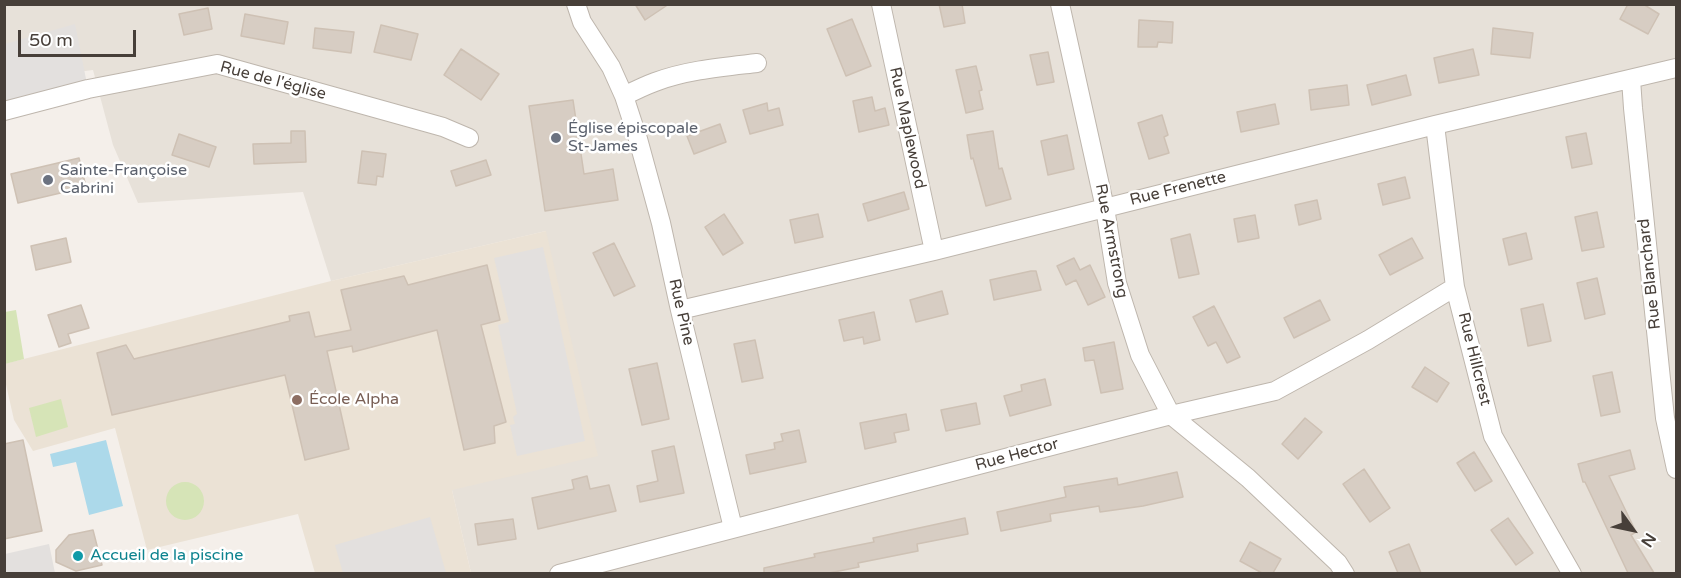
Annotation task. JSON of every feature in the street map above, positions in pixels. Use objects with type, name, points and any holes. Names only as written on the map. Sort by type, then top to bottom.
[{"type":"street","name":"Rue Pine","points":[[576,4],[582,22],[611,68],[624,96],[661,223],[733,528]]},
{"type":"street","name":"Rue Maplewood","points":[[881,4],[934,251]]},
{"type":"street","name":"Rue Armstrong","points":[[1060,4],[1106,208],[1117,283],[1140,355],[1171,415],[1248,478],[1338,563],[1345,573]]},
{"type":"street","points":[[624,96],[671,77],[757,63]]},
{"type":"street","name":"Rue de l'église","points":[[4,111],[88,89],[217,64],[443,127],[469,138]]},
{"type":"street","name":"Rue Frenette","points":[[680,310],[934,251],[1435,125],[1677,68]]},
{"type":"street","name":"Rue Blanchard","points":[[1631,78],[1665,418],[1677,469]]},
{"type":"street","name":"Rue Hillcrest","points":[[1435,125],[1455,287],[1493,436],[1572,573]]},
{"type":"street","name":"Rue Hector","points":[[559,573],[1171,415],[1275,391],[1368,340],[1455,287]]},
{"type":"shaded area","points":[[5,5],[1676,5],[1676,573],[471,573],[452,490],[546,231],[331,281],[303,192],[138,203],[113,145],[93,70],[45,76],[5,89]]},
{"type":"shaded area","points":[[75,24],[88,89],[5,110],[5,44]]},
{"type":"shaded area","name":"École Alpha","points":[[546,231],[598,456],[452,490],[471,573],[315,573],[298,514],[147,550],[115,428],[33,451],[14,420],[5,380],[4,364],[331,281]]},
{"type":"shaded area","points":[[543,247],[585,441],[517,456],[510,425],[515,424],[513,417],[517,414],[498,325],[509,322],[494,258]]},
{"type":"shaded area","points":[[430,517],[446,573],[343,573],[335,545]]},
{"type":"shaded area","points":[[49,544],[55,573],[5,573],[5,554]]},
{"type":"green space","points":[[16,310],[24,359],[5,364],[5,312]]},
{"type":"green space","points":[[61,399],[68,427],[36,437],[29,408]]},
{"type":"green space","points":[[185,482],[199,487],[204,501],[199,515],[185,520],[171,515],[166,501],[171,487]]},
{"type":"water","points":[[106,440],[123,506],[89,515],[76,462],[53,467],[50,454]]},
{"type":"building","points":[[635,4],[669,4],[645,20]]},
{"type":"building","points":[[939,4],[962,4],[965,23],[944,27]]},
{"type":"building","points":[[1628,4],[1643,4],[1659,14],[1648,34],[1620,19]]},
{"type":"building","points":[[208,8],[212,29],[184,35],[179,14]]},
{"type":"building","points":[[245,14],[288,22],[284,44],[241,36]]},
{"type":"building","points":[[852,19],[871,66],[846,76],[827,29]]},
{"type":"building","points":[[1139,20],[1173,22],[1172,43],[1158,42],[1157,47],[1138,47]]},
{"type":"building","points":[[381,25],[418,34],[411,60],[374,52]]},
{"type":"building","points":[[315,28],[354,32],[351,53],[313,48]]},
{"type":"building","points":[[1493,28],[1533,33],[1530,58],[1491,54]]},
{"type":"building","points":[[461,49],[499,74],[481,100],[444,75]]},
{"type":"building","points":[[1473,49],[1479,75],[1439,83],[1434,58]]},
{"type":"building","points":[[1048,52],[1054,82],[1037,85],[1030,55]]},
{"type":"building","points":[[976,66],[982,90],[979,91],[983,109],[966,113],[956,70]]},
{"type":"building","points":[[1406,75],[1411,95],[1372,105],[1367,85]]},
{"type":"building","points":[[1347,85],[1349,105],[1311,110],[1309,90]]},
{"type":"building","points":[[872,97],[875,111],[885,108],[889,125],[859,132],[853,101]]},
{"type":"building","name":"Église épiscopale St-James","points":[[573,100],[584,174],[613,169],[618,200],[545,211],[529,106]]},
{"type":"building","points":[[767,103],[768,111],[779,108],[783,125],[750,134],[743,110]]},
{"type":"building","points":[[1275,104],[1279,124],[1241,132],[1237,112]]},
{"type":"building","points":[[1162,115],[1168,135],[1164,137],[1169,153],[1149,159],[1138,123]]},
{"type":"building","points":[[720,124],[726,142],[694,154],[687,136]]},
{"type":"building","points":[[291,131],[305,131],[306,162],[254,164],[253,144],[291,143]]},
{"type":"building","points":[[993,131],[999,169],[1002,168],[1011,199],[986,206],[973,158],[971,159],[967,135]]},
{"type":"building","points":[[1586,133],[1592,164],[1572,168],[1566,137]]},
{"type":"building","points":[[179,134],[216,147],[209,167],[172,155]]},
{"type":"building","points":[[1067,135],[1074,169],[1048,175],[1041,141]]},
{"type":"building","points":[[362,151],[386,154],[383,177],[377,176],[376,185],[358,183]]},
{"type":"building","name":"Sainte-Françoise Cabrini","points":[[79,158],[86,187],[18,203],[11,174]]},
{"type":"building","points":[[486,160],[491,175],[456,186],[451,171]]},
{"type":"building","points":[[1405,177],[1410,198],[1383,205],[1378,184]]},
{"type":"building","points":[[904,192],[909,209],[868,221],[863,204]]},
{"type":"building","points":[[1317,200],[1321,219],[1299,225],[1295,205]]},
{"type":"building","points":[[1597,212],[1604,247],[1582,251],[1575,217]]},
{"type":"building","points":[[724,214],[743,243],[723,255],[705,227]]},
{"type":"building","points":[[818,214],[823,237],[795,243],[790,220]]},
{"type":"building","points":[[1255,215],[1259,238],[1238,242],[1234,219]]},
{"type":"building","points":[[1526,233],[1532,259],[1509,265],[1503,239]]},
{"type":"building","points":[[1190,234],[1199,274],[1179,278],[1171,239]]},
{"type":"building","points":[[66,238],[71,262],[36,270],[31,246]]},
{"type":"building","points":[[1412,238],[1423,258],[1390,275],[1379,255]]},
{"type":"building","points":[[614,243],[635,286],[614,296],[593,253]]},
{"type":"building","points":[[1074,258],[1080,270],[1090,265],[1105,297],[1088,305],[1076,280],[1066,285],[1057,266]]},
{"type":"building","name":"École Alpha","points":[[487,265],[500,320],[481,325],[506,422],[494,426],[495,443],[464,450],[437,330],[353,352],[352,346],[327,351],[349,449],[305,460],[285,375],[112,415],[97,353],[126,345],[134,359],[290,321],[289,316],[309,312],[315,337],[351,330],[341,290],[404,276],[408,285]]},
{"type":"building","points":[[1036,271],[1041,290],[994,300],[990,280]]},
{"type":"building","points":[[1597,278],[1605,314],[1585,319],[1577,283]]},
{"type":"building","points":[[942,291],[948,314],[916,322],[910,300]]},
{"type":"building","points":[[1320,300],[1330,320],[1294,338],[1284,318]]},
{"type":"building","points":[[1543,304],[1551,341],[1528,346],[1521,309]]},
{"type":"building","points":[[81,305],[89,328],[68,334],[71,343],[59,347],[48,315]]},
{"type":"building","points":[[1214,306],[1240,357],[1227,363],[1216,342],[1208,346],[1193,317]]},
{"type":"building","points":[[874,312],[880,340],[864,344],[863,337],[844,341],[839,320]]},
{"type":"building","points":[[755,340],[763,378],[742,382],[734,344]]},
{"type":"building","points":[[1114,342],[1123,389],[1101,393],[1094,360],[1085,361],[1083,348]]},
{"type":"building","points":[[657,363],[669,419],[642,425],[629,369]]},
{"type":"building","points":[[1425,367],[1449,383],[1437,402],[1412,387]]},
{"type":"building","points":[[1612,372],[1620,412],[1601,416],[1593,376]]},
{"type":"building","points":[[1045,379],[1051,405],[1010,416],[1004,396],[1022,391],[1021,385]]},
{"type":"building","points":[[976,403],[980,424],[946,431],[941,410]]},
{"type":"building","points":[[906,414],[909,430],[894,433],[896,442],[865,449],[860,423]]},
{"type":"building","points":[[1305,418],[1322,432],[1298,459],[1282,444]]},
{"type":"building","points":[[799,430],[806,462],[750,474],[746,455],[775,449],[774,443],[783,441],[781,434]]},
{"type":"building","points":[[23,440],[42,531],[4,539],[4,444]]},
{"type":"building","points":[[674,446],[684,493],[640,502],[637,486],[658,481],[652,451]]},
{"type":"building","points":[[1630,450],[1635,469],[1609,476],[1636,532],[1631,535],[1654,573],[1628,573],[1583,482],[1578,464]]},
{"type":"building","points":[[1474,452],[1492,481],[1475,491],[1457,463]]},
{"type":"building","points":[[1364,469],[1390,508],[1370,522],[1343,484]]},
{"type":"building","points":[[1177,472],[1183,497],[1100,512],[1099,506],[1050,514],[1051,521],[1001,531],[997,512],[1066,497],[1064,487],[1117,478],[1118,485]]},
{"type":"building","points":[[587,476],[590,489],[609,485],[616,511],[538,529],[532,498],[574,489],[572,480]]},
{"type":"building","points":[[965,518],[968,534],[917,544],[918,551],[858,563],[859,567],[829,573],[764,573],[764,568],[815,557],[814,554],[874,542],[873,538]]},
{"type":"building","points":[[1508,518],[1533,553],[1516,565],[1491,530]]},
{"type":"building","points":[[513,519],[516,539],[478,545],[475,524]]},
{"type":"building","name":"Accueil de la piscine","points":[[93,530],[102,565],[76,571],[56,562],[56,550],[69,535]]},
{"type":"building","points":[[1250,542],[1281,559],[1273,573],[1262,573],[1240,561]]},
{"type":"building","points":[[1409,544],[1421,573],[1398,573],[1389,552]]},
{"type":"place","name":"Église épiscopale St-James","points":[[556,138]]},
{"type":"place","name":"Sainte-Françoise Cabrini","points":[[48,180]]},
{"type":"place","name":"École Alpha","points":[[297,400]]},
{"type":"place","name":"Accueil de la piscine","points":[[78,556]]}]
